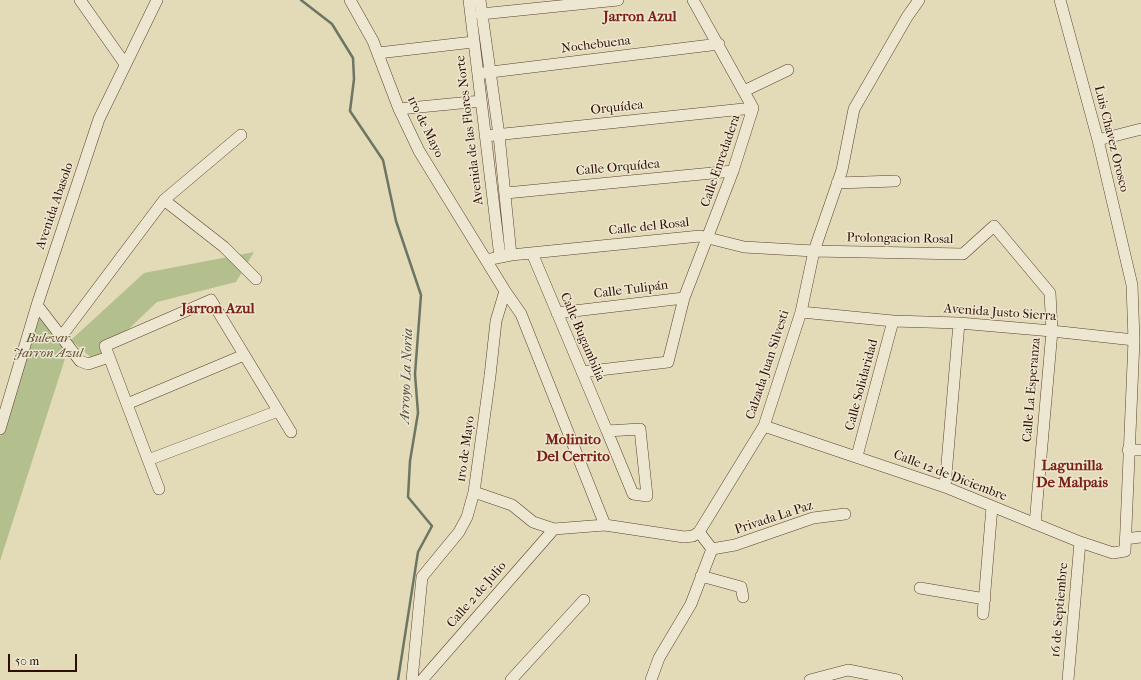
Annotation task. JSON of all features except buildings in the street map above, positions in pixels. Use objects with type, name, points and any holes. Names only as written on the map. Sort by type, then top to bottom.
[{"type":"street","points":[[80,0],[125,64]]},
{"type":"street","name":"Avenida Abasolo","points":[[0,428],[37,305],[99,119],[157,0]]},
{"type":"street","name":"1ro de Mayo","points":[[350,0],[373,41],[399,109],[419,151],[486,260]]},
{"type":"street","name":"Avenida de las Flores Norte","points":[[469,0],[500,257]]},
{"type":"street","name":"Avenida de las Flores Norte","points":[[480,0],[500,135],[511,255]]},
{"type":"street","points":[[481,14],[618,0]]},
{"type":"street","name":"Calle Enredadera","points":[[582,372],[668,362],[684,298],[709,238],[733,171],[753,108],[719,44],[693,0]]},
{"type":"street","name":"Calzada Juan Silvesti","points":[[699,532],[764,426],[801,312],[814,251],[837,183],[854,109],[907,17],[919,0]]},
{"type":"street","name":"Luis Chavez Orosco","points":[[1060,0],[1137,284]]},
{"type":"street","points":[[378,53],[473,42]]},
{"type":"street","name":"Nochebuena","points":[[477,73],[719,44]]},
{"type":"street","points":[[744,91],[788,70]]},
{"type":"street","points":[[399,109],[480,101]]},
{"type":"street","name":"Orquídea","points":[[485,136],[753,108]]},
{"type":"street","points":[[1098,140],[1141,129]]},
{"type":"street","points":[[61,337],[164,200],[240,135]]},
{"type":"street","name":"Calle Orquídea","points":[[506,193],[733,171]]},
{"type":"street","points":[[837,183],[895,181]]},
{"type":"street","points":[[164,200],[224,247],[256,279]]},
{"type":"street","name":"Prolongacion Rosal","points":[[814,251],[963,254],[994,226],[1050,293],[1052,331]]},
{"type":"street","name":"Calle del Rosal","points":[[486,260],[511,255],[700,236],[744,247],[814,251]]},
{"type":"street","name":"Calle Bugambilia","points":[[532,253],[633,494],[646,496],[640,429],[607,431]]},
{"type":"street","points":[[486,260],[505,291],[522,314],[605,525]]},
{"type":"street","points":[[1137,284],[1125,539],[1141,537]]},
{"type":"street","name":"1ro de Mayo","points":[[412,680],[422,577],[459,532],[467,516],[474,492],[496,321],[505,291]]},
{"type":"street","name":"Calle Tulipán","points":[[557,313],[684,298]]},
{"type":"street","points":[[159,489],[105,346],[211,300],[290,432]]},
{"type":"street","points":[[37,305],[61,337],[84,363],[88,364],[109,357]]},
{"type":"street","name":"Avenida Justo Sierra","points":[[801,312],[893,321],[959,323],[1134,340]]},
{"type":"street","name":"Calle Solidaridad","points":[[857,456],[893,321]]},
{"type":"street","points":[[945,487],[959,323]]},
{"type":"street","name":"Calle La Esperanza","points":[[1034,524],[1052,331]]},
{"type":"street","points":[[127,404],[244,355]]},
{"type":"street","points":[[148,460],[278,411]]},
{"type":"street","name":"Calle 12 de Diciembre","points":[[764,426],[857,456],[945,487],[1034,524],[1113,553],[1125,550],[1125,539]]},
{"type":"street","points":[[1128,450],[1141,450]]},
{"type":"street","points":[[474,492],[512,505],[534,522],[554,529],[605,525],[684,537],[693,536],[699,532],[712,549],[691,604],[659,658],[651,680]]},
{"type":"street","points":[[984,614],[992,507]]},
{"type":"street","name":"Privada La Paz","points":[[712,549],[735,545],[812,518],[845,514]]},
{"type":"street","name":"Calle 2 de Julio","points":[[422,680],[554,529]]},
{"type":"street","name":"16 de Septiembre","points":[[1068,680],[1080,542]]},
{"type":"street","points":[[701,576],[741,587],[743,597]]},
{"type":"street","points":[[920,588],[985,599]]},
{"type":"street","points":[[511,680],[584,600]]},
{"type":"street","points":[[810,680],[848,670],[897,680]]},
{"type":"green space","points":[[254,252],[236,282],[157,302],[95,361],[71,340],[144,273]]},
{"type":"green space","name":"Bulevar Jarron Azul","points":[[39,313],[71,340],[0,561],[0,437]]},
{"type":"waterway","name":"Arroyo La Noria","points":[[301,0],[332,24],[353,58],[354,79],[350,111],[383,160],[396,221],[421,295],[415,374],[418,413],[410,461],[408,497],[432,526],[418,552],[398,680]]},
{"type":"district","name":"Jarron Azul","points":[[640,17]]},
{"type":"district","name":"Jarron Azul","points":[[218,309]]},
{"type":"district","name":"Molinito Del Cerrito","points":[[573,448]]},
{"type":"district","name":"Lagunilla De Malpais","points":[[1072,474]]}]
